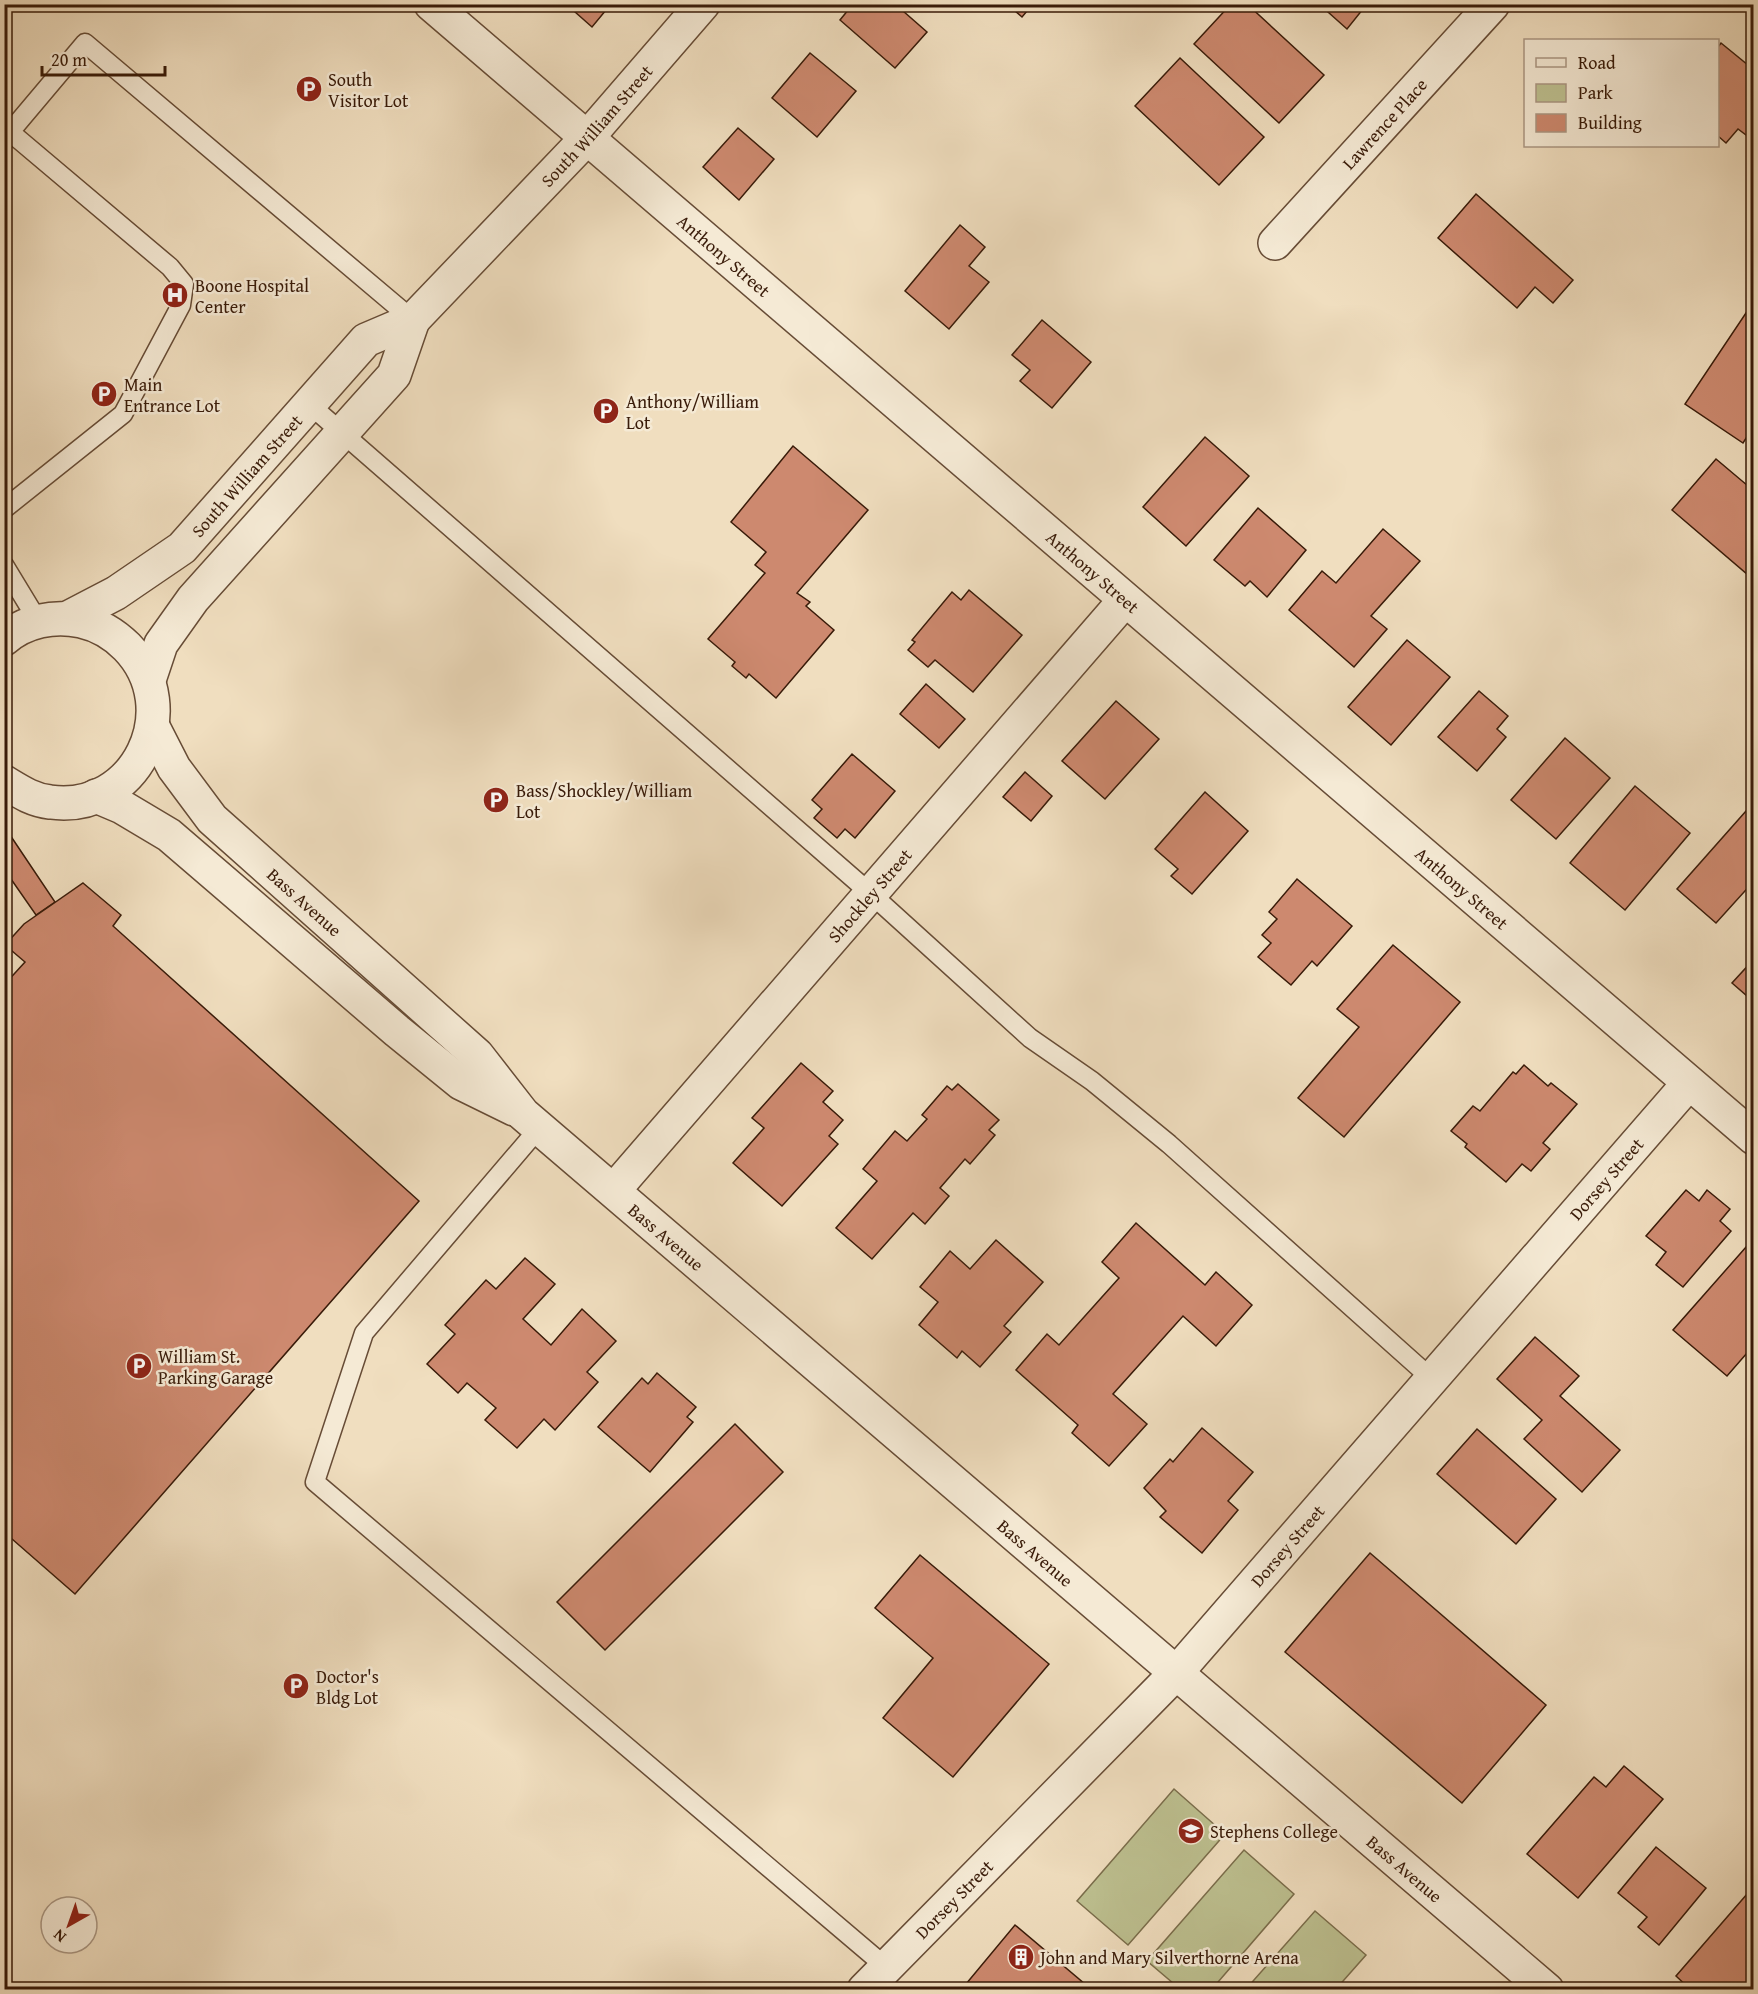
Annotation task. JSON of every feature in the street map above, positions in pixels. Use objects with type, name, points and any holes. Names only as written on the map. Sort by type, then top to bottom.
[{"type":"street","name":"Anthony Street","points":[[431,4],[1754,1138]]},
{"type":"street","name":"South William Street","points":[[4,639],[12,633],[53,620],[116,592],[182,548],[366,340],[413,320],[587,138],[702,4]]},
{"type":"street","name":"Lawrence Place","points":[[1275,243],[1493,4]]},
{"type":"street","name":"South William Street","points":[[149,680],[161,644],[193,599],[394,375],[413,320]]},
{"type":"street","name":"Shockley Street","points":[[614,1190],[1125,600]]},
{"type":"street","points":[[12,796],[62,802],[96,796],[117,785],[134,769],[146,749],[153,727],[154,703],[149,680],[136,657],[118,637],[94,624],[53,620]]},
{"type":"street","name":"Bass Avenue","points":[[153,727],[174,768],[212,819],[477,1055],[531,1121],[1548,1989]]},
{"type":"street","name":"Bass Avenue","points":[[96,796],[122,807],[169,835],[461,1083],[531,1121]]},
{"type":"street","name":"Dorsey Street","points":[[875,1978],[1177,1672],[1689,1083]]},
{"type":"lane","points":[[4,509],[123,414],[181,305],[183,284],[170,267],[10,132],[85,43],[413,320]]},
{"type":"lane","points":[[309,404],[870,893],[1030,1038],[1092,1081],[1169,1144],[1432,1379]]},
{"type":"lane","points":[[4,566],[53,620]]},
{"type":"lane","points":[[531,1121],[364,1333],[315,1482],[875,1978]]},
{"type":"green space","points":[[1174,1789],[1225,1834],[1128,1945],[1077,1901]]},
{"type":"green space","points":[[1244,1850],[1294,1894],[1212,1989],[1180,1989],[1147,1961]]},
{"type":"green space","points":[[1315,1911],[1366,1955],[1336,1989],[1246,1989]]},
{"type":"building","points":[[566,4],[611,4],[592,27]]},
{"type":"building","points":[[853,4],[895,4],[927,32],[895,68],[840,20]]},
{"type":"building","points":[[1007,4],[1033,4],[1022,17]]},
{"type":"building","points":[[1231,4],[1247,4],[1324,75],[1279,123],[1194,44]]},
{"type":"building","points":[[1319,4],[1359,4],[1363,9],[1347,29]]},
{"type":"building","points":[[1721,43],[1748,65],[1754,59],[1754,141],[1738,129],[1726,143],[1719,137],[1719,46]]},
{"type":"building","points":[[810,53],[856,91],[817,137],[772,98]]},
{"type":"building","points":[[1180,58],[1264,137],[1219,185],[1135,106]]},
{"type":"building","points":[[738,128],[774,159],[739,200],[703,167]]},
{"type":"building","points":[[1476,194],[1573,280],[1553,303],[1535,287],[1517,308],[1438,238]]},
{"type":"building","points":[[960,225],[985,247],[969,266],[989,282],[949,329],[905,291]]},
{"type":"building","points":[[1754,301],[1754,426],[1743,443],[1685,404]]},
{"type":"building","points":[[1042,320],[1091,362],[1052,408],[1020,381],[1030,370],[1012,355]]},
{"type":"building","points":[[1205,437],[1249,476],[1186,546],[1143,507]]},
{"type":"building","points":[[793,446],[868,510],[797,593],[810,602],[806,606],[834,630],[776,698],[749,674],[746,678],[732,666],[735,662],[708,639],[765,573],[755,565],[766,552],[731,522]]},
{"type":"building","points":[[1716,459],[1754,491],[1754,580],[1672,510]]},
{"type":"building","points":[[1258,508],[1306,550],[1267,597],[1250,581],[1245,586],[1214,560]]},
{"type":"building","points":[[1383,529],[1420,561],[1371,616],[1387,629],[1354,667],[1289,610],[1322,571],[1336,583]]},
{"type":"building","points":[[969,590],[1022,635],[973,692],[935,660],[928,667],[908,650],[915,642],[912,640],[952,592],[961,600]]},
{"type":"building","points":[[1407,640],[1450,677],[1391,745],[1348,707]]},
{"type":"building","points":[[926,684],[965,719],[939,748],[900,714]]},
{"type":"building","points":[[1479,691],[1508,716],[1497,729],[1506,737],[1477,771],[1438,737]]},
{"type":"building","points":[[1116,701],[1159,739],[1105,799],[1062,761]]},
{"type":"building","points":[[1565,738],[1610,778],[1556,839],[1511,800]]},
{"type":"building","points":[[852,754],[895,791],[855,838],[845,829],[837,838],[814,818],[822,809],[812,800]]},
{"type":"building","points":[[1025,772],[1052,796],[1031,821],[1003,797]]},
{"type":"building","points":[[1635,786],[1690,833],[1625,910],[1570,863]]},
{"type":"building","points":[[1205,792],[1248,831],[1192,894],[1171,876],[1178,869],[1155,849]]},
{"type":"building","points":[[1754,802],[1754,881],[1716,923],[1677,889]]},
{"type":"building","points":[[4,826],[55,902],[36,915],[4,869]]},
{"type":"building","points":[[1297,879],[1352,926],[1317,966],[1312,961],[1291,985],[1258,957],[1271,943],[1262,935],[1277,919],[1269,912]]},
{"type":"building","name":"William St. Parking Garage","points":[[83,883],[121,915],[113,926],[419,1201],[75,1594],[4,1532],[4,985],[25,962],[5,945],[24,924]]},
{"type":"building","points":[[1393,945],[1460,1002],[1344,1137],[1298,1098],[1359,1027],[1337,1009]]},
{"type":"building","points":[[1754,959],[1754,1002],[1732,983]]},
{"type":"building","points":[[801,1063],[833,1091],[823,1102],[843,1120],[829,1136],[838,1144],[782,1206],[733,1163],[764,1128],[752,1118]]},
{"type":"building","points":[[1524,1065],[1548,1086],[1551,1083],[1577,1104],[1543,1143],[1550,1149],[1531,1171],[1522,1164],[1506,1182],[1465,1147],[1467,1144],[1451,1131],[1473,1106],[1480,1111],[1513,1072],[1516,1074]]},
{"type":"building","points":[[958,1084],[999,1120],[989,1130],[995,1135],[970,1164],[965,1159],[940,1188],[949,1196],[925,1224],[913,1213],[872,1259],[836,1228],[877,1181],[863,1169],[895,1131],[907,1141],[927,1119],[922,1115],[947,1086],[952,1090]]},
{"type":"building","points":[[1686,1190],[1699,1201],[1707,1190],[1730,1209],[1720,1221],[1731,1231],[1683,1287],[1656,1265],[1666,1252],[1646,1236]]},
{"type":"building","points":[[1136,1223],[1205,1285],[1216,1272],[1252,1305],[1216,1346],[1183,1316],[1113,1394],[1147,1424],[1109,1466],[1072,1433],[1078,1425],[1016,1370],[1047,1334],[1059,1345],[1119,1278],[1102,1262]]},
{"type":"building","points":[[1754,1238],[1754,1345],[1727,1376],[1673,1330]]},
{"type":"building","points":[[996,1240],[1043,1282],[1004,1326],[1011,1332],[980,1367],[962,1351],[957,1358],[919,1325],[938,1302],[920,1287],[950,1251],[970,1269]]},
{"type":"building","points":[[525,1258],[555,1284],[523,1319],[551,1345],[582,1309],[616,1341],[587,1372],[598,1382],[555,1430],[544,1419],[517,1448],[485,1420],[496,1408],[467,1383],[458,1393],[427,1364],[455,1334],[445,1325],[486,1280],[496,1289]]},
{"type":"building","points":[[1535,1337],[1579,1376],[1560,1396],[1620,1450],[1582,1492],[1524,1439],[1542,1420],[1497,1379]]},
{"type":"building","points":[[657,1373],[696,1407],[687,1417],[693,1422],[650,1472],[598,1427],[642,1378],[648,1384]]},
{"type":"building","points":[[735,1424],[783,1472],[605,1650],[557,1602]]},
{"type":"building","points":[[1202,1428],[1253,1472],[1228,1501],[1238,1510],[1202,1553],[1160,1517],[1166,1511],[1144,1488],[1170,1459],[1173,1462]]},
{"type":"building","points":[[1477,1429],[1556,1499],[1516,1544],[1437,1474]]},
{"type":"building","points":[[1370,1553],[1546,1705],[1462,1803],[1285,1652]]},
{"type":"building","points":[[920,1555],[1049,1664],[953,1777],[883,1718],[933,1658],[875,1608]]},
{"type":"building","points":[[1624,1766],[1663,1799],[1578,1898],[1527,1854],[1594,1777],[1606,1787]]},
{"type":"building","points":[[1656,1847],[1706,1888],[1659,1945],[1638,1927],[1647,1917],[1618,1893]]},
{"type":"building","points":[[1754,1886],[1754,1990],[1691,1990],[1676,1976]]},
{"type":"building","name":"John and Mary Silverthorne Arena","points":[[1015,1925],[1092,1990],[961,1990]]},
{"type":"place","name":"South Visitor Lot","points":[[309,89]]},
{"type":"place","name":"Boone Hospital Center","points":[[175,295]]},
{"type":"place","name":"Main Entrance Lot","points":[[104,394]]},
{"type":"place","name":"Anthony/William Lot","points":[[606,411]]},
{"type":"place","name":"Bass/Shockley/William Lot","points":[[496,800]]},
{"type":"place","name":"William St. Parking Garage","points":[[139,1366]]},
{"type":"place","name":"Doctor's Bldg Lot","points":[[296,1686]]},
{"type":"place","name":"Stephens College","points":[[1191,1831]]},
{"type":"place","name":"John and Mary Silverthorne Arena","points":[[1021,1957]]}]
